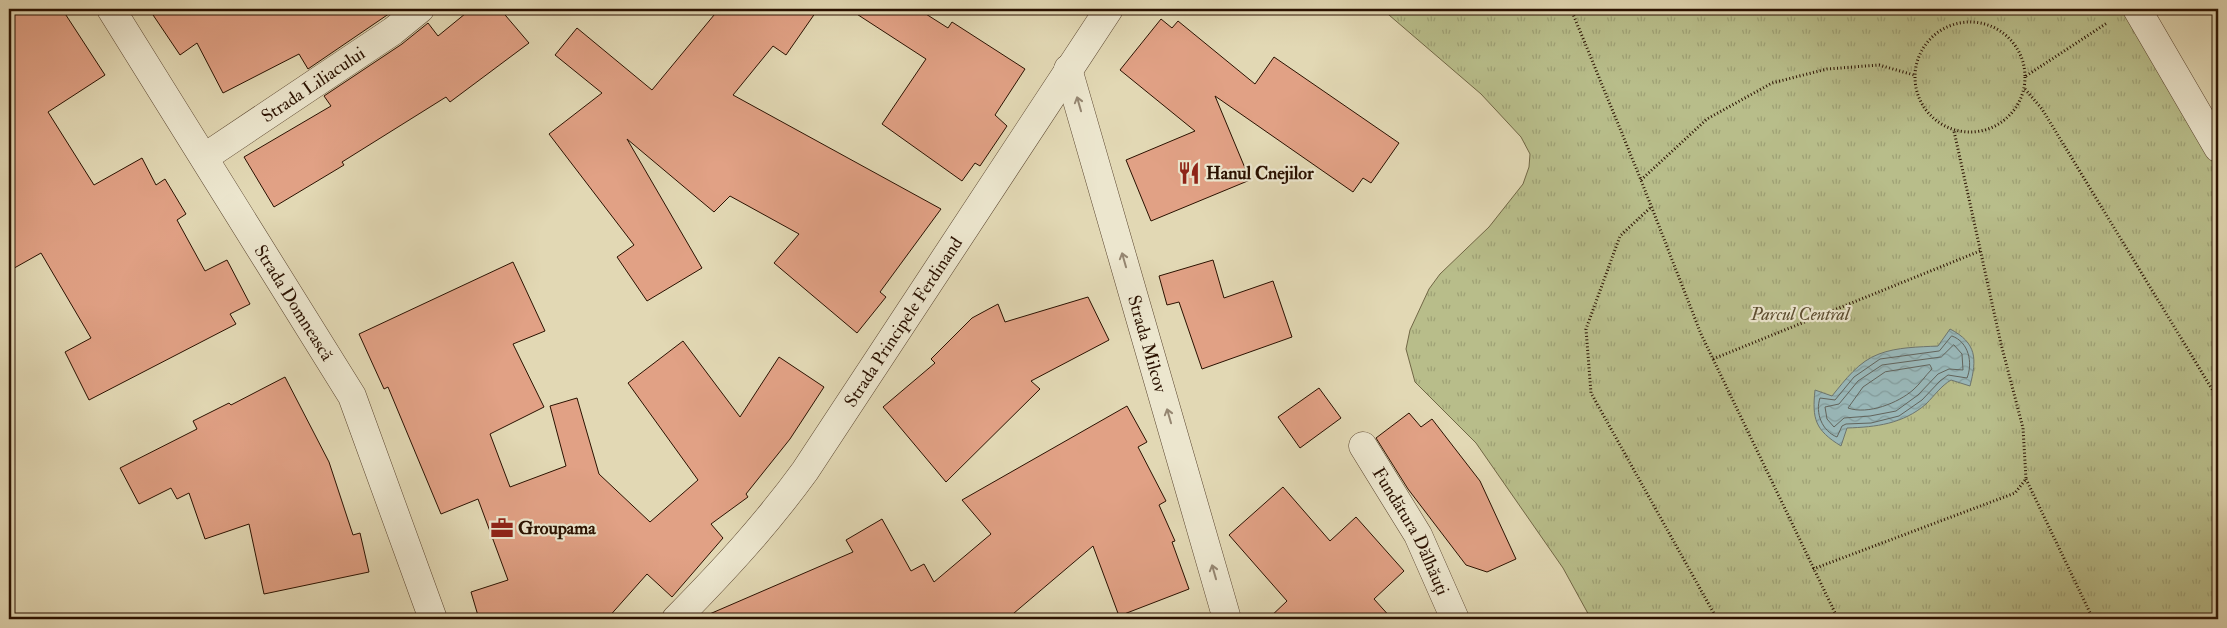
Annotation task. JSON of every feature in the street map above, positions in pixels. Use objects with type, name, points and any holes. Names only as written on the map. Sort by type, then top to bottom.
[{"type":"street","name":"Strada Domnească","points":[[111,9],[205,157],[352,396],[433,619]]},
{"type":"street","name":"Strada Liliacului","points":[[205,157],[393,30],[420,9]]},
{"type":"street","name":"Strada Principele Ferdinand","points":[[676,619],[738,556],[774,514],[800,478],[1109,9]]},
{"type":"street","points":[[2137,9],[2218,148]]},
{"type":"street","name":"Strada Milcov","points":[[1068,69],[1227,619]]},
{"type":"street","name":"Fundătura Dălhăuți","points":[[1362,446],[1390,487],[1418,535],[1455,619]]},
{"type":"path","points":[[1571,9],[1641,180],[1650,208],[1713,359],[1838,619]]},
{"type":"path","points":[[2026,76],[2112,19]]},
{"type":"path","points":[[1960,22],[1980,22],[1998,29],[2012,41],[2022,58],[2026,76],[2025,89],[2018,106],[2006,120],[1990,129],[1972,133],[1954,131],[1938,123],[1925,110],[1916,93],[1914,75],[1918,57],[1928,41],[1943,28],[1960,22]]},
{"type":"path","points":[[1641,180],[1707,119],[1772,84],[1826,69],[1879,65],[1914,75]]},
{"type":"path","points":[[2025,89],[2042,108],[2218,398]]},
{"type":"path","points":[[1954,131],[2001,344],[2023,428],[2026,479],[2093,619]]},
{"type":"path","points":[[1650,208],[1620,236],[1586,329],[1591,393],[1717,619]]},
{"type":"path","points":[[1713,359],[1980,251]]},
{"type":"path","points":[[1814,568],[2015,493],[2026,479]]},
{"type":"green space","name":"Parcul Central","points":[[1382,9],[2137,9],[2218,173],[2218,619],[1591,619],[1563,568],[1476,443],[1415,382],[1406,349],[1410,330],[1429,289],[1440,274],[1489,227],[1523,184],[1529,167],[1530,154],[1521,137],[1481,94]]},
{"type":"water","points":[[1950,329],[1965,340],[1973,353],[1974,368],[1970,386],[1951,380],[1926,404],[1908,416],[1879,425],[1847,428],[1841,446],[1821,429],[1815,416],[1815,390],[1832,396],[1853,372],[1872,357],[1901,349],[1938,346]]},
{"type":"building","points":[[9,9],[62,9],[105,75],[48,112],[94,185],[142,158],[156,185],[165,179],[186,214],[177,220],[205,271],[227,260],[250,304],[230,314],[236,324],[89,400],[65,352],[91,338],[41,253],[9,271]]},
{"type":"building","points":[[149,9],[396,9],[308,69],[299,54],[223,93],[197,43],[180,55]]},
{"type":"building","points":[[471,9],[500,9],[529,43],[450,102],[446,97],[342,162],[344,165],[274,207],[244,157],[331,106],[324,96],[402,44],[428,23],[438,36]]},
{"type":"building","points":[[719,9],[818,9],[786,55],[773,46],[733,95],[941,209],[880,292],[886,297],[857,333],[774,263],[799,234],[730,196],[714,212],[627,139],[702,268],[647,301],[617,257],[634,245],[549,134],[602,93],[555,55],[577,28],[652,90]]},
{"type":"building","points":[[849,9],[918,9],[948,28],[952,22],[1025,69],[995,115],[1007,126],[980,166],[975,163],[962,181],[882,124],[926,59]]},
{"type":"building","points":[[1161,19],[1172,28],[1178,21],[1255,84],[1274,57],[1399,143],[1371,183],[1363,178],[1353,192],[1215,96],[1250,180],[1151,221],[1126,160],[1195,131],[1120,70]]},
{"type":"building","points":[[1213,260],[1224,298],[1273,281],[1292,337],[1202,369],[1179,302],[1167,305],[1159,276]]},
{"type":"building","points":[[513,262],[545,331],[513,344],[544,407],[490,434],[510,487],[566,466],[550,406],[577,398],[599,474],[650,522],[698,480],[628,383],[683,341],[740,417],[779,357],[824,387],[790,439],[746,494],[748,497],[711,524],[723,538],[672,597],[647,574],[607,619],[479,619],[471,592],[508,580],[478,499],[441,514],[388,387],[384,389],[359,334]]},
{"type":"building","points":[[1088,297],[1109,340],[1031,381],[1040,389],[946,482],[883,407],[935,363],[931,359],[972,318],[998,304],[1005,322]]},
{"type":"building","points":[[285,377],[329,462],[353,535],[360,533],[369,572],[264,594],[249,524],[205,539],[189,493],[177,499],[171,488],[139,504],[120,468],[197,429],[193,421],[229,403],[231,405]]},
{"type":"building","points":[[1319,388],[1341,418],[1300,448],[1278,417]]},
{"type":"building","points":[[1127,406],[1147,442],[1138,447],[1166,501],[1159,505],[1175,541],[1172,542],[1189,589],[1119,616],[1093,546],[1007,619],[698,619],[853,552],[846,540],[882,519],[911,571],[924,564],[934,582],[991,534],[962,500]]},
{"type":"building","points":[[1409,413],[1421,427],[1432,419],[1480,481],[1516,559],[1487,572],[1466,565],[1408,489],[1376,438]]},
{"type":"building","points":[[1283,487],[1330,541],[1356,517],[1404,571],[1374,599],[1392,619],[1268,619],[1287,601],[1229,535]]},
{"type":"place","name":"Hanul Cnejilor","points":[[1189,173]]},
{"type":"place","name":"Groupama","points":[[502,528]]}]
